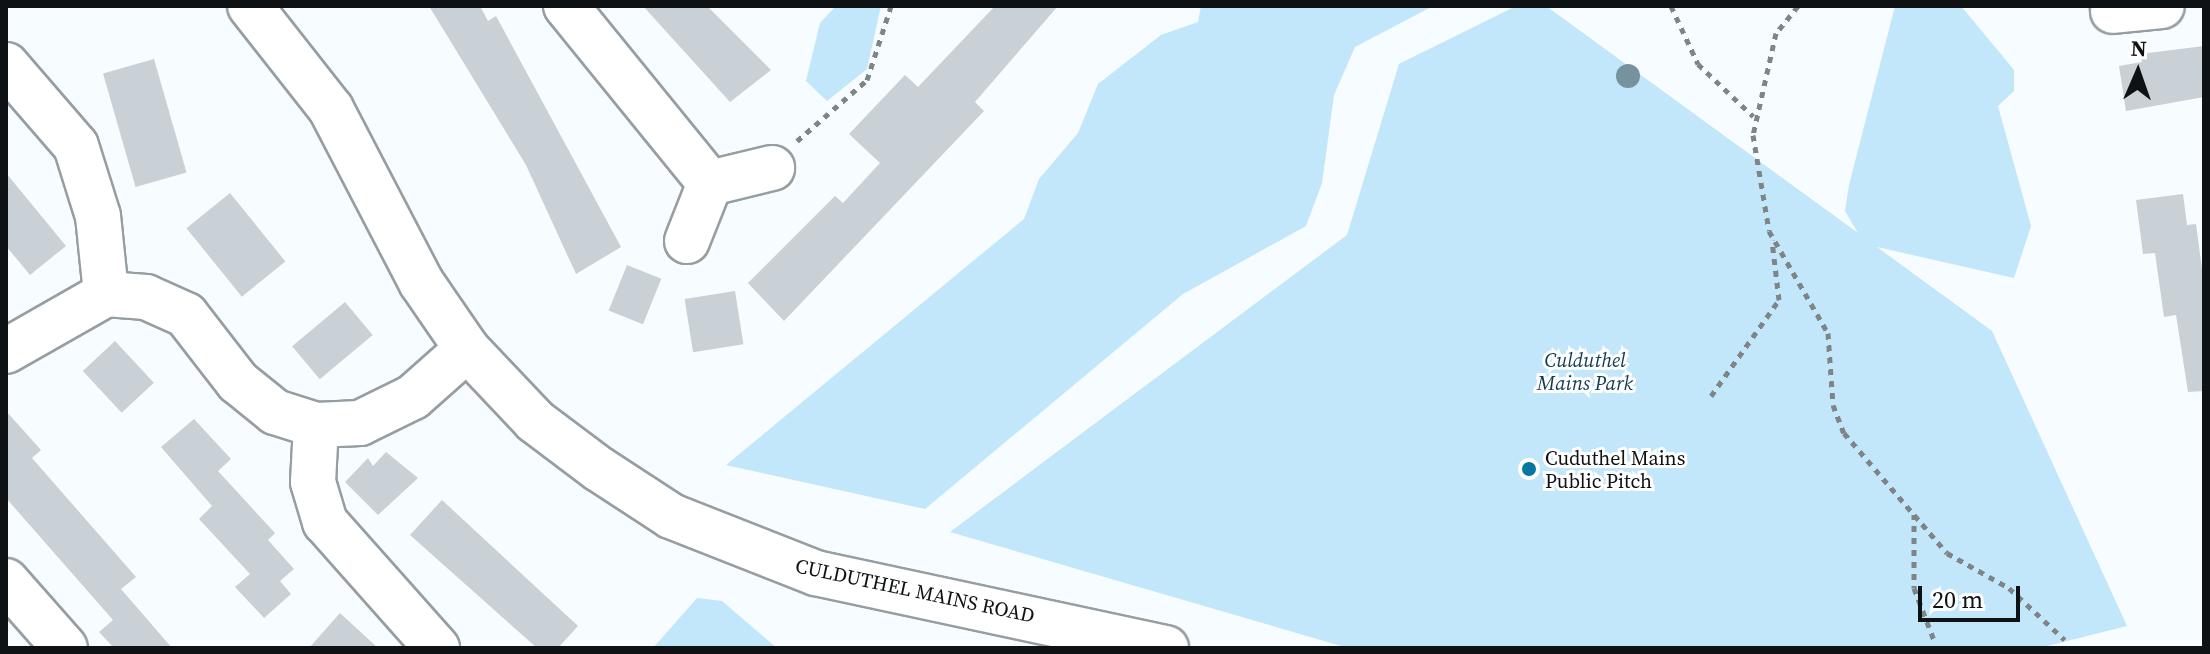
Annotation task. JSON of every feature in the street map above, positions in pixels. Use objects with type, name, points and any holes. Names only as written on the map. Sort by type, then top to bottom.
[{"type":"street","name":"CULDUTHEL MAINS ROAD","points":[[250,6],[331,109],[421,282],[467,349],[535,421],[599,469],[671,516],[746,549],[816,573],[1166,648]]},
{"type":"street","points":[[566,6],[710,183]]},
{"type":"street","points":[[2113,11],[2162,6]]},
{"type":"street","points":[[6,65],[76,146],[98,216],[106,294]]},
{"type":"street","points":[[710,183],[772,168]]},
{"type":"street","points":[[687,241],[710,183]]},
{"type":"street","points":[[6,351],[106,294],[146,297],[186,315],[238,382],[275,412],[316,425],[360,423],[413,397],[467,349]]},
{"type":"street","points":[[316,425],[313,482],[325,522],[348,555],[441,647]]},
{"type":"street","points":[[6,581],[65,648]]},
{"type":"path","points":[[772,168],[867,80],[891,6]]},
{"type":"path","points":[[1671,6],[1698,64],[1753,116]]},
{"type":"path","points":[[1711,396],[1779,300],[1773,240],[1753,116],[1776,33],[1798,6]]},
{"type":"path","points":[[1773,240],[1828,333],[1833,405],[1844,433],[1947,553],[2009,588],[2065,640]]},
{"type":"path","points":[[1914,514],[1914,588],[1934,640]]},
{"type":"green space","points":[[836,6],[881,6],[867,69],[827,101],[806,81],[820,23]]},
{"type":"green space","points":[[1201,6],[1433,6],[1355,47],[1334,95],[1322,183],[1306,226],[1183,294],[925,509],[726,465],[1024,219],[1039,179],[1078,133],[1098,84],[1161,35],[1198,22]]},
{"type":"green space","name":"Culduthel Mains Park","points":[[1516,6],[1546,6],[1858,233],[1845,211],[1849,185],[1895,6],[1961,6],[2014,70],[2014,91],[1998,106],[2031,226],[2014,278],[1877,247],[1992,331],[2127,626],[2039,648],[1348,648],[950,532],[1347,235],[1399,64]]},
{"type":"green space","points":[[697,598],[722,601],[777,648],[653,648]]},
{"type":"building","points":[[429,6],[480,6],[488,21],[496,16],[621,247],[576,274],[526,165]]},
{"type":"building","points":[[643,6],[707,6],[771,70],[730,102]]},
{"type":"building","points":[[995,6],[1058,6],[975,102],[984,111],[784,321],[748,283],[835,196],[843,203],[880,163],[849,134],[905,75],[918,87]]},
{"type":"building","points":[[2204,46],[2204,97],[2126,111],[2119,66],[2142,62],[2140,54]]},
{"type":"building","points":[[154,59],[187,172],[136,187],[103,74]]},
{"type":"building","points":[[6,173],[66,246],[30,275],[6,246]]},
{"type":"building","points":[[230,193],[285,261],[242,297],[186,228]]},
{"type":"building","points":[[2183,194],[2187,225],[2196,224],[2204,284],[2204,391],[2188,392],[2176,315],[2164,317],[2155,253],[2143,254],[2136,200]]},
{"type":"building","points":[[627,265],[661,279],[643,324],[609,310]]},
{"type":"building","points":[[735,291],[743,344],[693,352],[685,299]]},
{"type":"building","points":[[345,302],[373,335],[320,379],[292,346]]},
{"type":"building","points":[[115,341],[154,383],[122,413],[83,371]]},
{"type":"building","points":[[6,411],[41,450],[32,458],[136,577],[121,589],[172,648],[114,648],[99,632],[113,620],[6,498]]},
{"type":"building","points":[[194,419],[231,459],[218,471],[275,533],[268,540],[294,569],[280,581],[291,594],[264,618],[235,587],[250,574],[199,519],[212,506],[161,447]]},
{"type":"building","points":[[386,452],[418,478],[378,515],[345,482],[368,458],[373,466]]},
{"type":"building","points":[[442,500],[578,626],[558,648],[537,648],[410,535]]},
{"type":"building","points":[[340,613],[378,648],[309,648]]},
{"type":"place","name":"Cuduthel Mains Public Pitch","points":[[1529,469]]}]
